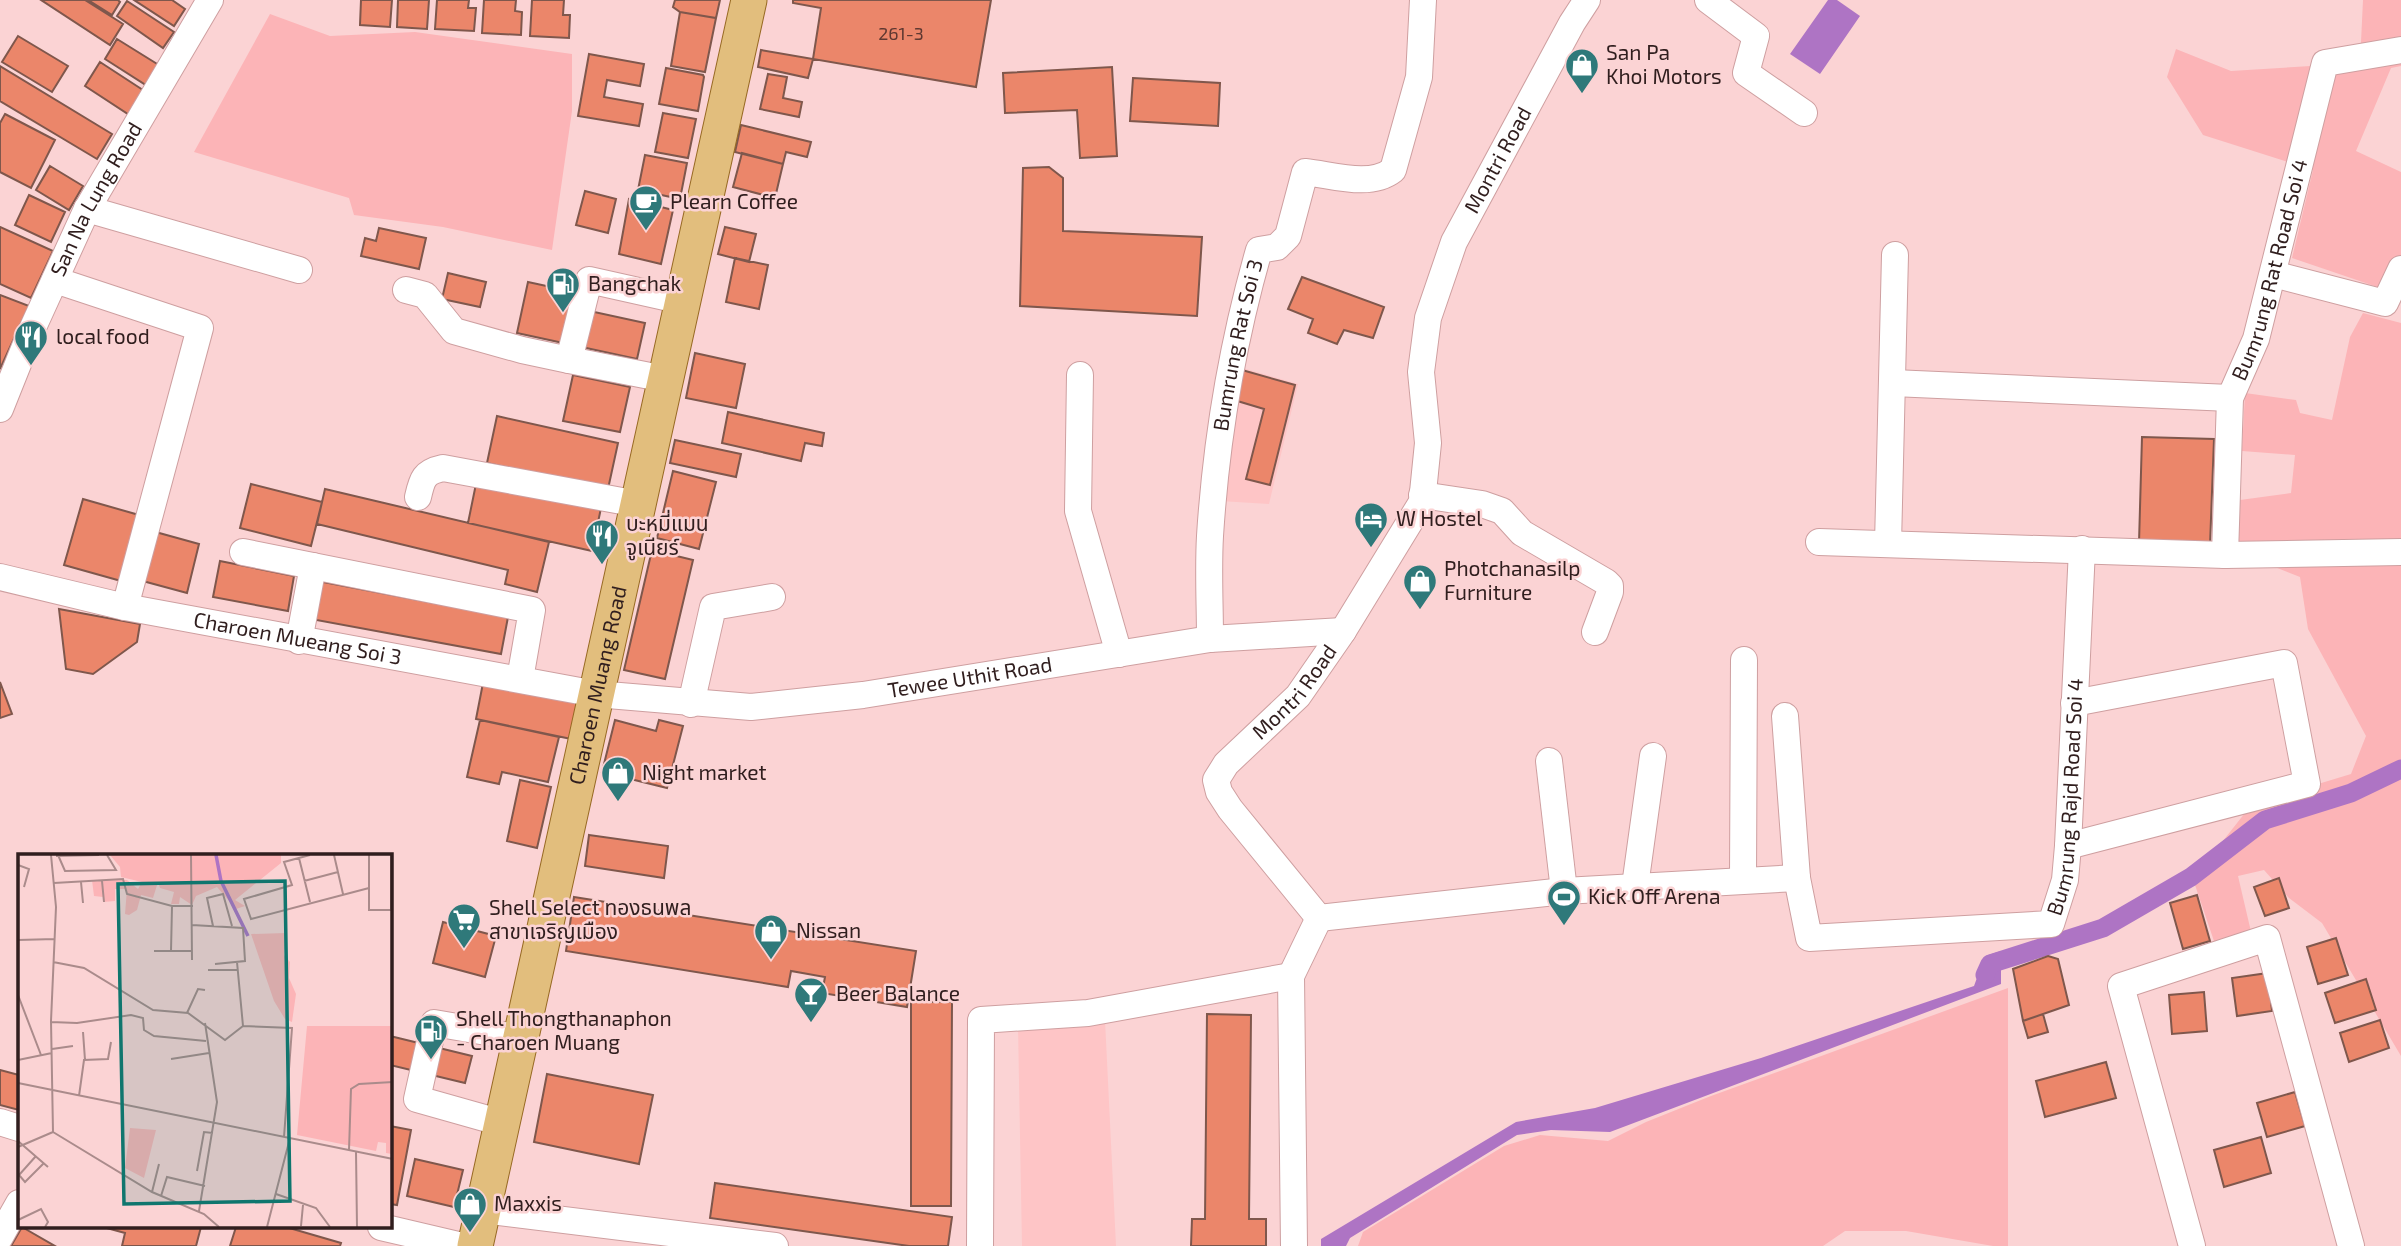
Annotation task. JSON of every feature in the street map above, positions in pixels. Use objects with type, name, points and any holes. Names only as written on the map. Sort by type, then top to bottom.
[{"type":"main road","name":"Charoen Muang Road","points":[[475,1246],[749,0]]},
{"type":"street","name":"San Na Lung Road","points":[[0,409],[87,209],[210,0]]},
{"type":"street","name":"Bumrung Rat Soi 3","points":[[1210,639],[1210,537],[1219,450],[1244,304],[1259,250],[1277,247],[1288,236],[1305,172],[1372,180],[1393,170],[1419,77],[1423,0]]},
{"type":"street","name":"Montri Road","points":[[1319,918],[1230,809],[1219,792],[1216,780],[1226,764],[1298,696],[1343,631],[1422,502],[1428,443],[1421,372],[1428,318],[1454,243],[1572,23],[1587,0]]},
{"type":"street","points":[[1708,0],[1756,36],[1746,73],[1804,113]]},
{"type":"street","name":"Bumrung Rat Road Soi 4","points":[[2225,555],[2230,398],[2256,339],[2325,63],[2401,50]]},
{"type":"street","points":[[87,209],[299,270]]},
{"type":"street","points":[[1888,544],[1895,256]]},
{"type":"street","points":[[2273,274],[2393,304],[2401,270]]},
{"type":"street","points":[[55,280],[200,328],[125,607]]},
{"type":"street","points":[[569,360],[589,280],[682,301]]},
{"type":"street","points":[[406,290],[425,295],[454,331],[522,350],[665,379]]},
{"type":"street","points":[[1080,375],[1078,510],[1119,654]]},
{"type":"street","points":[[1893,383],[2230,398]]},
{"type":"street","points":[[418,497],[422,479],[427,472],[443,467],[638,504]]},
{"type":"street","points":[[1422,495],[1482,504],[1502,510],[1522,533],[1606,582],[1610,586],[1610,592],[1595,632]]},
{"type":"street","points":[[1819,542],[2225,555],[2401,552]]},
{"type":"street","name":"Bumrung Rajd Road Soi 4","points":[[1797,878],[1809,938],[2051,924],[2065,880],[2068,846],[2082,549]]},
{"type":"street","points":[[243,552],[532,610],[520,679]]},
{"type":"street","points":[[299,640],[313,566]]},
{"type":"street","name":"Charoen Mueang Soi 3","points":[[0,576],[125,607],[596,694]]},
{"type":"street","points":[[691,704],[713,607],[772,597]]},
{"type":"street","name":"Tewee Uthit Road","points":[[596,694],[751,707],[863,695],[1210,639],[1343,631]]},
{"type":"street","points":[[1742,880],[1744,660]]},
{"type":"street","points":[[2068,846],[2307,784],[2284,663],[2074,703]]},
{"type":"street","points":[[1294,1246],[1291,976],[1319,918],[1564,891],[1797,878],[1785,716]]},
{"type":"street","points":[[1635,886],[1653,757]]},
{"type":"street","points":[[1549,761],[1564,891]]},
{"type":"street","points":[[2192,1246],[2122,986],[2267,938],[2351,1246]]},
{"type":"street","points":[[980,1246],[981,1020],[1088,1013],[1291,976]]},
{"type":"street","points":[[502,1123],[417,1099],[434,1023],[521,1038]]},
{"type":"street","points":[[0,1122],[18,1128]]},
{"type":"street","points":[[0,1237],[18,1205]]},
{"type":"street","points":[[483,1210],[775,1246]]},
{"type":"street","points":[[368,1246],[372,1228]]},
{"type":"street","points":[[385,1228],[462,1246]]},
{"type":"shaded area","points":[[1828,0],[1837,0],[1860,16],[1820,74],[1790,54]]},
{"type":"shaded area","points":[[2363,0],[2401,0],[2401,66],[2391,68],[2356,151],[2401,172],[2401,295],[2292,258],[2313,170],[2203,135],[2167,77],[2176,49],[2231,71],[2360,63]]},
{"type":"shaded area","points":[[270,14],[330,36],[415,32],[572,54],[572,111],[552,250],[443,227],[354,215],[349,198],[194,152]]},
{"type":"shaded area","points":[[2363,313],[2401,323],[2401,1056],[2322,923],[2289,898],[2264,870],[2238,876],[2252,936],[2215,944],[2193,879],[2252,804],[2351,774],[2366,736],[2308,629],[2300,577],[2232,550],[2240,500],[2291,493],[2295,455],[2242,451],[2245,393],[2296,400],[2300,413],[2332,420],[2350,337]]},
{"type":"shaded area","points":[[1239,367],[1298,384],[1269,504],[1220,501]]},
{"type":"shaded area","points":[[2001,951],[2001,984],[1610,1132],[1551,1130],[1517,1135],[1350,1238],[1346,1246],[1321,1246],[1321,1239],[1516,1122],[1595,1108],[1761,1058],[1974,986],[1985,956]]},
{"type":"shaded area","points":[[2008,988],[2008,1246],[1993,1246],[1906,1231],[1845,1231],[1823,1246],[1358,1246],[1363,1232],[1504,1146],[1540,1135],[1608,1141],[1646,1122],[1711,1096]]},
{"type":"shaded area","points":[[1105,1020],[1116,1246],[1022,1246],[1018,1026]]},
{"type":"building","points":[[41,0],[85,0],[123,24],[110,45]]},
{"type":"building","points":[[88,0],[118,0],[120,2],[112,15]]},
{"type":"building","points":[[134,0],[172,0],[185,9],[174,26]]},
{"type":"building","points":[[361,0],[392,0],[390,27],[360,25]]},
{"type":"building","points":[[398,0],[429,0],[427,29],[397,27]]},
{"type":"building","points":[[437,0],[469,0],[468,8],[476,8],[474,31],[435,29]]},
{"type":"building","points":[[484,0],[516,0],[515,11],[522,12],[521,35],[482,33]]},
{"type":"building","points":[[532,0],[564,0],[563,15],[570,15],[569,38],[530,36]]},
{"type":"building","points":[[675,0],[720,0],[716,18],[680,12],[673,7]]},
{"type":"building","points":[[793,0],[991,0],[976,87],[813,59],[821,8],[793,3]]},
{"type":"building","points":[[127,1],[174,32],[163,48],[117,16]]},
{"type":"building","points":[[680,12],[716,18],[705,72],[671,66]]},
{"type":"building","points":[[18,36],[68,66],[52,92],[2,62]]},
{"type":"building","points":[[117,39],[162,67],[149,87],[105,59]]},
{"type":"building","points":[[761,50],[813,59],[808,78],[758,67]]},
{"type":"building","points":[[589,54],[644,64],[640,86],[607,80],[604,97],[643,104],[639,126],[578,116]]},
{"type":"building","points":[[100,62],[146,92],[131,116],[85,86]]},
{"type":"building","points":[[0,66],[112,134],[97,159],[0,101]]},
{"type":"building","points":[[1112,67],[1117,156],[1080,158],[1077,110],[1005,113],[1003,73]]},
{"type":"building","points":[[666,68],[703,75],[698,111],[659,104]]},
{"type":"building","points":[[768,74],[787,77],[783,98],[802,102],[799,117],[760,109]]},
{"type":"building","points":[[1133,78],[1220,83],[1218,126],[1130,121]]},
{"type":"building","points":[[663,113],[696,119],[688,158],[655,152]]},
{"type":"building","points":[[5,114],[55,140],[31,188],[0,172],[0,123]]},
{"type":"building","points":[[741,125],[811,142],[807,157],[786,152],[783,164],[735,152]]},
{"type":"building","points":[[742,153],[783,164],[775,198],[733,187]]},
{"type":"building","points":[[645,155],[687,163],[680,199],[638,190]]},
{"type":"building","points":[[50,166],[83,186],[69,210],[36,190]]},
{"type":"building","points":[[1049,167],[1063,178],[1063,231],[1202,237],[1197,316],[1020,306],[1023,168]]},
{"type":"building","points":[[585,191],[616,199],[608,233],[576,225]]},
{"type":"building","points":[[29,195],[65,212],[51,242],[15,225]]},
{"type":"building","name":"Plearn Coffee","points":[[629,199],[673,210],[661,264],[619,254]]},
{"type":"building","points":[[0,227],[53,251],[31,298],[0,284]]},
{"type":"building","points":[[725,227],[756,234],[749,262],[718,254]]},
{"type":"building","points":[[379,228],[426,238],[419,269],[361,256],[365,238],[376,241]]},
{"type":"building","points":[[735,258],[768,265],[759,309],[726,302]]},
{"type":"building","points":[[448,273],[486,282],[480,307],[442,299]]},
{"type":"building","points":[[1302,277],[1384,307],[1373,338],[1344,330],[1337,344],[1308,333],[1313,319],[1288,309]]},
{"type":"building","name":"Bangchak","points":[[528,282],[565,290],[562,305],[645,323],[637,359],[517,333]]},
{"type":"building","points":[[0,295],[29,306],[0,369]]},
{"type":"building","points":[[695,353],[745,364],[736,408],[686,398]]},
{"type":"building","points":[[1242,370],[1295,385],[1270,485],[1246,479],[1264,409],[1234,400]]},
{"type":"building","points":[[573,375],[630,387],[620,432],[563,421]]},
{"type":"building","points":[[728,412],[824,433],[822,446],[805,443],[801,461],[722,443]]},
{"type":"building","points":[[497,416],[618,443],[608,489],[487,463]]},
{"type":"building","points":[[2142,437],[2214,439],[2210,545],[2139,543]]},
{"type":"building","points":[[675,440],[741,454],[736,477],[670,463]]},
{"type":"building","points":[[673,471],[716,482],[699,549],[657,538]]},
{"type":"building","points":[[477,479],[601,508],[592,551],[468,523]]},
{"type":"building","points":[[251,484],[322,502],[311,546],[240,528]]},
{"type":"building","points":[[325,489],[549,542],[537,592],[505,584],[508,570],[317,524]]},
{"type":"building","points":[[83,499],[139,515],[121,581],[64,565]]},
{"type":"building","points":[[152,531],[199,544],[187,593],[139,580]]},
{"type":"building","points":[[652,550],[693,560],[665,679],[624,670]]},
{"type":"building","points":[[220,561],[294,576],[288,611],[213,597]]},
{"type":"building","points":[[318,581],[508,617],[501,654],[311,619]]},
{"type":"building","points":[[59,609],[140,624],[137,642],[93,674],[66,669]]},
{"type":"building","points":[[0,682],[12,714],[0,718]]},
{"type":"building","points":[[483,683],[583,704],[576,740],[476,719]]},
{"type":"building","points":[[480,720],[559,737],[548,782],[502,772],[499,784],[467,777]]},
{"type":"building","points":[[615,720],[656,731],[659,720],[683,726],[667,788],[602,772]]},
{"type":"building","points":[[520,780],[551,787],[537,848],[507,841]]},
{"type":"building","points":[[589,835],[668,846],[664,878],[585,866]]},
{"type":"building","points":[[2279,878],[2289,908],[2265,916],[2254,887]]},
{"type":"building","points":[[2197,895],[2210,941],[2183,949],[2170,903]]},
{"type":"building","name":"Nissan","points":[[574,897],[916,951],[907,1007],[822,993],[825,977],[791,971],[788,987],[566,951]]},
{"type":"building","name":"Shell Select ทองธนพล สาขาเจริญเมือง","points":[[443,922],[496,936],[485,977],[433,963]]},
{"type":"building","points":[[2336,938],[2348,975],[2318,984],[2307,947]]},
{"type":"building","points":[[2048,956],[2058,959],[2069,1005],[2023,1021],[2013,969]]},
{"type":"building","points":[[2268,973],[2272,1011],[2237,1016],[2232,978]]},
{"type":"building","points":[[2366,979],[2376,1010],[2335,1023],[2325,993]]},
{"type":"building","points":[[2204,992],[2207,1031],[2172,1034],[2169,995]]},
{"type":"building","points":[[911,1002],[952,1002],[951,1206],[911,1206]]},
{"type":"building","points":[[1207,1014],[1251,1015],[1249,1219],[1266,1219],[1266,1246],[1191,1246],[1192,1219],[1205,1219]]},
{"type":"building","points":[[2043,1014],[2048,1032],[2028,1038],[2023,1021]]},
{"type":"building","points":[[2380,1020],[2389,1048],[2349,1062],[2340,1033]]},
{"type":"building","name":"Shell Thongthanaphon - Charoen Muang","points":[[392,1036],[472,1056],[465,1083],[392,1065]]},
{"type":"building","points":[[2106,1062],[2116,1098],[2045,1117],[2036,1081]]},
{"type":"building","points":[[0,1070],[18,1075],[18,1110],[0,1105]]},
{"type":"building","points":[[547,1074],[653,1095],[639,1164],[534,1142]]},
{"type":"building","points":[[2295,1092],[2305,1126],[2267,1137],[2257,1103]]},
{"type":"building","points":[[392,1126],[411,1130],[397,1205],[392,1204]]},
{"type":"building","points":[[2261,1137],[2271,1173],[2224,1187],[2214,1150]]},
{"type":"building","points":[[415,1159],[463,1170],[454,1207],[407,1196]]},
{"type":"building","points":[[715,1183],[952,1217],[948,1246],[909,1246],[710,1218]]},
{"type":"building","points":[[24,1228],[55,1246],[11,1246]]},
{"type":"building","points":[[107,1228],[201,1228],[196,1246],[122,1246],[125,1233]]},
{"type":"building","points":[[236,1228],[289,1228],[341,1243],[340,1246],[230,1246]]},
{"type":"waterway","points":[[1985,975],[1990,964],[2103,928],[2191,877],[2265,820],[2351,793],[2401,769]]},
{"type":"place","name":"San Pa Khoi Motors","points":[[1582,95]]},
{"type":"place","name":"Plearn Coffee","points":[[646,232]]},
{"type":"place","name":"Bangchak","points":[[563,314]]},
{"type":"place","name":"local food","points":[[31,367]]},
{"type":"place","name":"W Hostel","points":[[1371,549]]},
{"type":"place","name":"บะหมี่แมน จูเนียร์","points":[[602,566]]},
{"type":"place","name":"Photchanasilp Furniture","points":[[1420,611]]},
{"type":"place","name":"Night market","points":[[618,803]]},
{"type":"place","name":"Kick Off Arena","points":[[1564,927]]},
{"type":"place","name":"Shell Select ทองธนพล สาขาเจริญเมือง","points":[[464,950]]},
{"type":"place","name":"Nissan","points":[[771,961]]},
{"type":"place","name":"Beer Balance","points":[[811,1024]]},
{"type":"place","name":"Shell Thongthanaphon - Charoen Muang","points":[[431,1061]]},
{"type":"place","name":"Maxxis","points":[[470,1234]]}]
